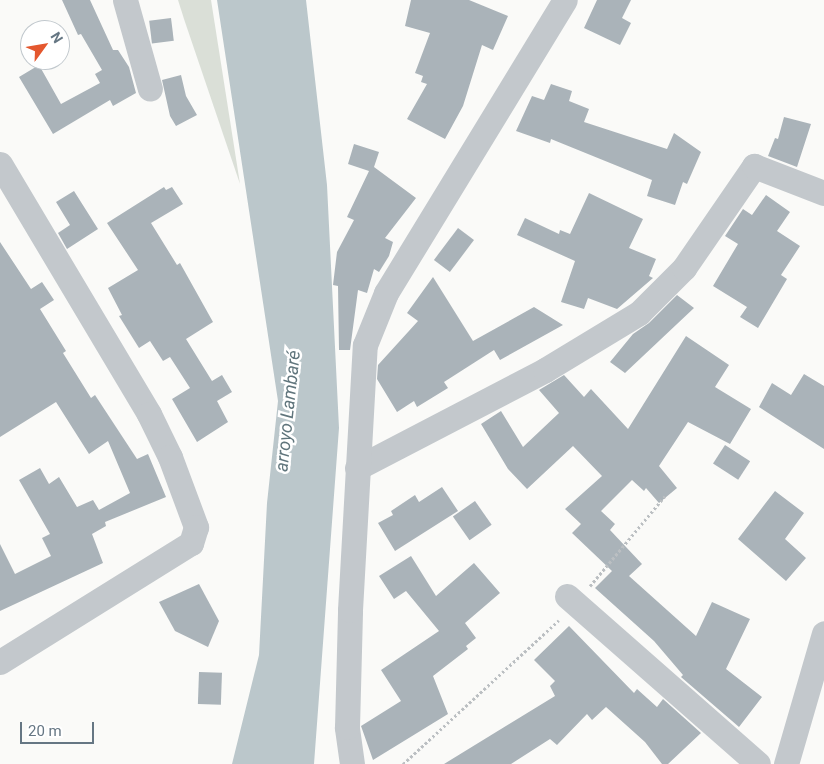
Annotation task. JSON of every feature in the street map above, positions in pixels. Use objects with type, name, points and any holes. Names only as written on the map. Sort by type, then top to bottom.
[{"type":"street","points":[[125,0],[150,89]]},
{"type":"street","points":[[352,764],[347,727],[357,468],[365,345],[374,317],[565,0]]},
{"type":"street","points":[[0,164],[149,414],[170,457],[196,527],[191,543],[0,662]]},
{"type":"street","points":[[357,468],[545,370],[639,313],[684,268],[754,166],[824,193]]},
{"type":"street","points":[[571,600],[758,764]]},
{"type":"street","points":[[786,764],[824,633]]},
{"type":"path","points":[[403,764],[571,600],[665,496]]},
{"type":"shaded area","points":[[178,0],[211,0],[240,184],[184,19]]},
{"type":"water","name":"arroyo Lambaré","points":[[217,0],[306,0],[327,185],[339,428],[314,764],[232,764],[259,655],[267,503],[278,401]]},
{"type":"building","points":[[62,0],[90,0],[113,50],[118,50],[129,67],[136,93],[113,106],[110,100],[53,134],[19,77],[31,70],[42,70],[61,104],[100,83],[95,74],[102,70],[81,34],[78,35]]},
{"type":"building","points":[[411,0],[469,0],[508,16],[493,50],[482,45],[463,106],[445,139],[407,119],[427,84],[421,82],[423,76],[415,73],[430,33],[405,26]]},
{"type":"building","points":[[597,0],[631,0],[622,18],[631,23],[620,45],[584,28]]},
{"type":"building","points":[[171,18],[174,41],[152,44],[149,21]]},
{"type":"building","points":[[181,75],[186,96],[197,115],[176,126],[170,116],[162,80]]},
{"type":"building","points":[[551,84],[572,91],[569,101],[589,109],[584,122],[667,149],[674,133],[701,152],[687,184],[683,182],[675,205],[647,196],[652,180],[551,139],[550,143],[516,131],[532,96],[544,100]]},
{"type":"building","points":[[784,117],[811,124],[797,167],[768,156],[775,138],[778,139]]},
{"type":"building","points":[[354,144],[379,152],[374,167],[416,198],[385,238],[393,242],[389,256],[379,272],[374,269],[367,293],[358,290],[350,350],[339,350],[338,286],[333,285],[337,252],[354,220],[347,217],[369,171],[348,164]]},
{"type":"building","points":[[164,187],[166,190],[172,187],[183,204],[151,223],[177,265],[180,263],[213,322],[186,339],[212,381],[222,375],[232,392],[217,401],[228,422],[197,442],[172,399],[190,388],[170,357],[163,361],[150,341],[139,348],[119,316],[122,315],[108,288],[138,270],[107,223]]},
{"type":"building","points":[[74,191],[98,229],[67,249],[58,233],[70,225],[56,202]]},
{"type":"building","points":[[589,193],[643,219],[629,248],[656,259],[649,276],[653,278],[617,309],[588,298],[584,309],[561,302],[575,261],[517,235],[525,218],[559,234],[560,230],[570,234]]},
{"type":"building","points":[[766,195],[790,212],[777,231],[800,246],[781,275],[787,279],[758,328],[740,317],[747,307],[713,286],[738,244],[725,236],[743,209],[752,215]]},
{"type":"building","points":[[458,228],[474,240],[450,272],[434,260]]},
{"type":"building","points":[[0,242],[31,289],[42,282],[54,300],[40,309],[66,351],[63,353],[91,398],[95,395],[137,459],[148,454],[166,497],[105,522],[106,526],[92,534],[103,563],[0,611],[0,544],[15,574],[51,556],[42,538],[50,534],[19,480],[40,468],[49,484],[59,477],[77,507],[93,500],[99,510],[130,493],[108,441],[89,454],[56,402],[0,437]]},
{"type":"building","points":[[433,277],[473,341],[534,307],[563,325],[500,360],[494,350],[444,382],[448,388],[417,407],[414,401],[397,412],[377,379],[378,365],[418,321],[407,313]]},
{"type":"building","points":[[677,295],[694,308],[625,373],[610,362],[633,334],[649,323]]},
{"type":"building","points":[[686,336],[729,365],[715,387],[751,409],[730,444],[688,422],[659,466],[677,488],[659,503],[646,488],[644,491],[632,480],[601,511],[615,524],[610,530],[642,564],[629,576],[696,636],[712,602],[750,619],[726,669],[762,697],[739,727],[681,677],[683,675],[654,641],[595,588],[612,571],[572,533],[581,524],[565,509],[602,476],[573,446],[527,489],[508,469],[481,424],[501,411],[523,447],[559,413],[539,390],[564,375],[584,397],[591,389],[628,429]]},
{"type":"building","points":[[804,374],[824,386],[824,449],[759,407],[772,383],[791,395]]},
{"type":"building","points":[[725,445],[750,461],[738,480],[713,463]]},
{"type":"building","points":[[442,487],[458,511],[395,551],[378,523],[393,515],[391,511],[415,495],[419,502]]},
{"type":"building","points":[[775,491],[804,513],[785,539],[806,558],[786,581],[738,539]]},
{"type":"building","points":[[475,501],[492,525],[470,540],[453,516]]},
{"type":"building","points":[[411,556],[436,596],[474,563],[500,593],[465,623],[476,638],[466,646],[468,649],[433,676],[448,714],[373,760],[361,726],[401,701],[381,670],[439,631],[406,591],[394,599],[379,576]]},
{"type":"building","points":[[199,584],[219,621],[208,647],[175,631],[159,602]]},
{"type":"building","points":[[569,626],[634,693],[637,689],[657,707],[663,699],[701,733],[668,764],[662,764],[645,742],[606,707],[592,720],[587,714],[557,745],[550,739],[511,764],[444,764],[555,696],[550,686],[555,681],[534,660]]},
{"type":"building","points":[[199,672],[222,673],[221,705],[198,704]]}]
